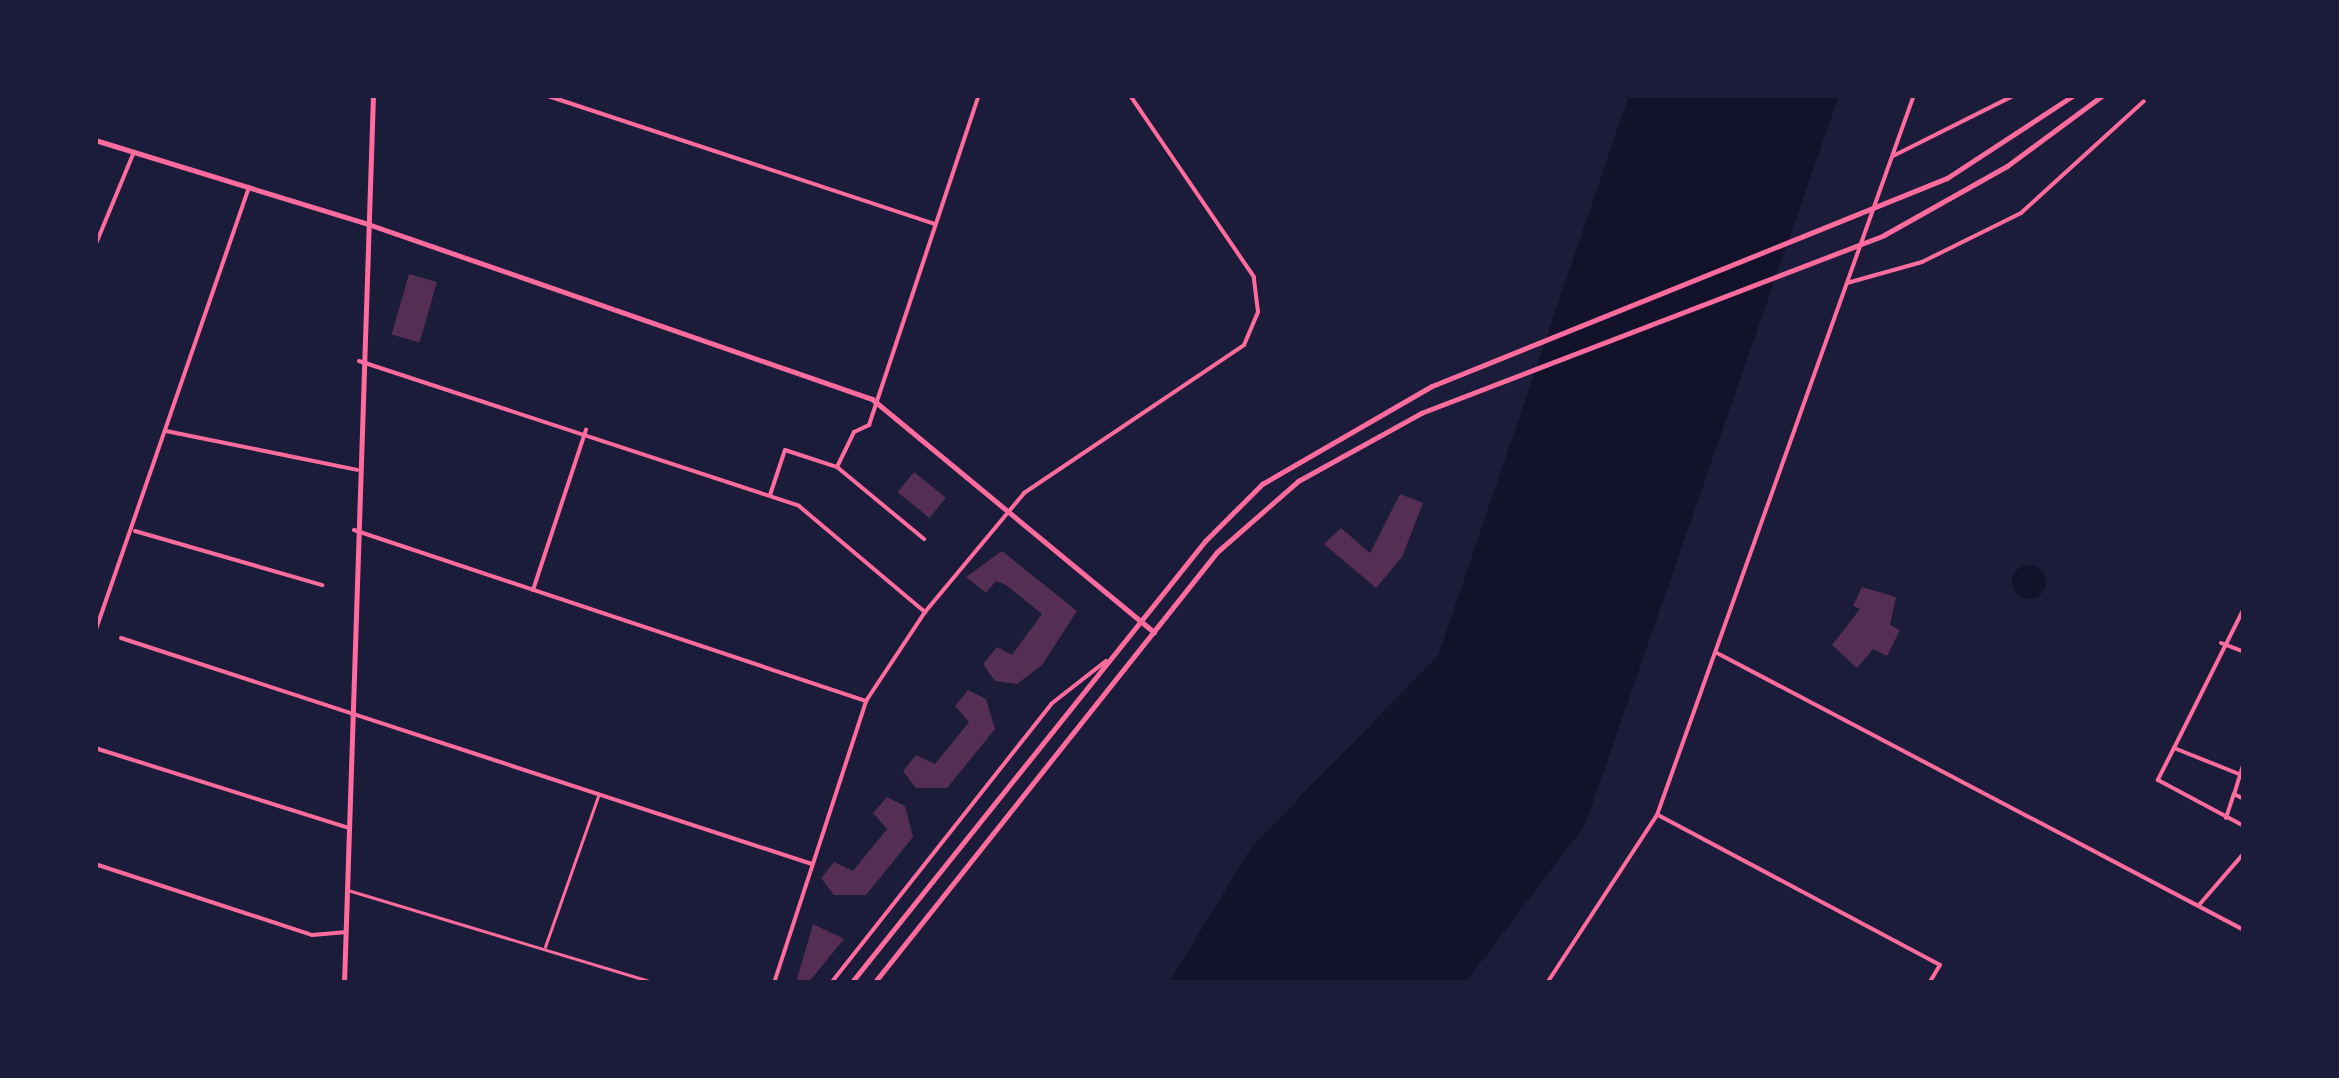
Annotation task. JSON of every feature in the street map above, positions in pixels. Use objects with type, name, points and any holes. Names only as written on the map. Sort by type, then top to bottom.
[{"type":"main road","points":[[344,983],[359,361],[373,95]]},
{"type":"main road","points":[[851,983],[1141,620],[1262,484],[1432,386],[1897,202],[1982,160],[2074,95]]},
{"type":"main road","points":[[874,983],[1154,632],[1258,511],[1343,452],[1421,413],[1884,235],[2007,166],[2103,95]]},
{"type":"main road","points":[[95,140],[365,222],[872,399],[1154,632]]},
{"type":"street","points":[[545,95],[935,224]]},
{"type":"street","points":[[836,467],[854,432],[869,425],[872,399],[979,95]]},
{"type":"street","points":[[774,983],[866,701],[925,612],[1008,508],[1244,345],[1258,312],[1254,277],[1130,95]]},
{"type":"street","points":[[1547,983],[1658,815],[1914,95]]},
{"type":"street","points":[[1892,156],[2015,95]]},
{"type":"street","points":[[1847,284],[1922,262],[2021,213],[2145,97]]},
{"type":"street","points":[[95,246],[134,152]]},
{"type":"street","points":[[97,632],[135,531],[248,187]]},
{"type":"street","points":[[359,361],[586,430],[799,506],[925,612]]},
{"type":"street","points":[[533,590],[586,430]]},
{"type":"street","points":[[166,432],[357,470]]},
{"type":"street","points":[[770,496],[785,450],[836,467],[924,539]]},
{"type":"street","points":[[354,530],[866,701]]},
{"type":"street","points":[[135,531],[322,584]]},
{"type":"street","points":[[2244,608],[2222,643],[2160,788],[2244,826]]},
{"type":"street","points":[[121,638],[350,706],[812,864]]},
{"type":"street","points":[[2222,643],[2244,652]]},
{"type":"street","points":[[1715,653],[2244,930]]},
{"type":"street","points":[[832,983],[1051,704],[1114,655]]},
{"type":"street","points":[[95,748],[349,828]]},
{"type":"street","points":[[2174,748],[2239,774]]},
{"type":"street","points":[[2226,818],[2244,762]]},
{"type":"street","points":[[2234,794],[2244,799]]},
{"type":"street","points":[[1658,815],[1940,965],[1929,983]]},
{"type":"street","points":[[2199,905],[2244,853]]},
{"type":"street","points":[[95,864],[312,936],[344,932]]},
{"type":"lane","points":[[545,948],[599,793]]},
{"type":"lane","points":[[346,890],[656,983]]},
{"type":"shaded area","points":[[1629,95],[1839,95],[1585,825],[1465,983],[1169,983],[1252,846],[1438,656]]},
{"type":"shaded area","points":[[2029,565],[2041,570],[2046,582],[2041,594],[2029,599],[2017,594],[2012,582],[2017,570]]},
{"type":"building","points":[[409,274],[437,282],[420,343],[392,335]]},
{"type":"building","points":[[914,472],[946,498],[930,518],[898,492]]},
{"type":"building","points":[[1400,494],[1423,503],[1402,557],[1376,588],[1324,544],[1341,528],[1370,553]]},
{"type":"building","points":[[1002,551],[1077,611],[1042,665],[1017,684],[995,681],[983,664],[997,647],[1012,655],[1042,614],[1006,585],[996,581],[986,593],[966,577]]},
{"type":"building","points":[[1862,587],[1896,597],[1890,625],[1900,630],[1887,656],[1873,649],[1857,668],[1832,645],[1860,609],[1853,606]]},
{"type":"building","points":[[968,690],[986,699],[995,729],[947,788],[916,788],[903,771],[916,755],[935,764],[969,722],[955,706]]},
{"type":"building","points":[[887,797],[905,806],[913,837],[866,895],[834,895],[821,878],[834,862],[853,871],[887,829],[873,813]]},
{"type":"building","points":[[813,924],[844,939],[808,983],[796,983]]}]
